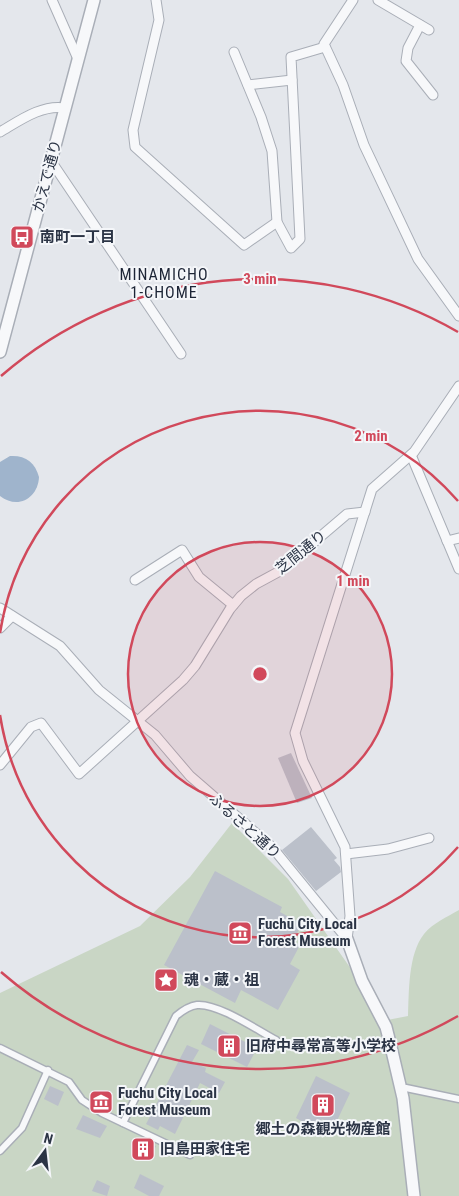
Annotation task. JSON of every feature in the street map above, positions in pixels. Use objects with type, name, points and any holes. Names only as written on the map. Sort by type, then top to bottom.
[{"type":"street","points":[[52,0],[78,59]]},
{"type":"street","name":"かえで通り","points":[[0,352],[94,0]]},
{"type":"street","points":[[156,0],[159,20],[133,130],[134,146],[244,244],[277,222]]},
{"type":"street","points":[[353,0],[324,44],[325,47],[343,85],[364,145],[418,259],[459,316]]},
{"type":"street","points":[[378,0],[430,30]]},
{"type":"street","points":[[420,24],[408,48],[406,62],[433,95]]},
{"type":"street","points":[[234,52],[272,151],[277,222],[291,248],[300,239],[291,57],[325,47]]},
{"type":"street","points":[[248,85],[292,80]]},
{"type":"street","points":[[0,132],[42,110],[56,106],[65,108]]},
{"type":"street","points":[[51,161],[181,354]]},
{"type":"street","points":[[347,939],[350,916],[345,847],[303,761],[295,733],[372,489],[411,454],[459,386]]},
{"type":"street","points":[[411,454],[459,569]]},
{"type":"street","name":"芝間通り","points":[[0,765],[31,727],[41,723],[79,774],[166,697],[195,666],[233,606],[256,584],[280,570],[347,514],[365,512]]},
{"type":"street","points":[[447,541],[459,538]]},
{"type":"street","points":[[135,580],[182,550],[199,577],[233,606]]},
{"type":"street","name":"ふるさと通り","points":[[0,608],[60,646],[99,690],[139,720],[154,734],[190,776],[272,847],[347,939],[362,982],[386,1027],[392,1050],[403,1098],[414,1196]]},
{"type":"street","points":[[0,628],[12,616]]},
{"type":"street","points":[[346,854],[388,849],[429,838]]},
{"type":"street","points":[[124,1123],[176,1016],[185,1010],[198,1005],[226,1013],[276,1040]]},
{"type":"street","points":[[0,1048],[69,1082],[82,1100],[190,1155]]},
{"type":"street","points":[[0,1151],[22,1128],[48,1070]]},
{"type":"street","points":[[406,1088],[459,1099]]},
{"type":"green space","points":[[232,823],[288,879],[356,976],[377,1022],[408,1016],[410,974],[419,942],[424,934],[440,920],[459,910],[459,1196],[0,1196],[0,993],[140,926],[190,877]]},
{"type":"water","points":[[10,456],[25,458],[35,467],[39,477],[35,491],[26,500],[20,502],[7,500],[0,496],[0,462]]},
{"type":"building","points":[[291,753],[312,798],[297,803],[278,758]]},
{"type":"building","points":[[311,827],[337,858],[334,860],[340,867],[341,872],[316,891],[282,850]]},
{"type":"building","name":"Fuchū City Local Forest Museum","points":[[215,871],[282,907],[280,912],[302,924],[293,941],[300,945],[290,964],[300,970],[278,1010],[241,990],[235,1003],[164,965]]},
{"type":"building","name":"旧府中尋常高等小学校","points":[[210,1024],[257,1048],[247,1067],[201,1044]]},
{"type":"building","points":[[187,1045],[199,1050],[192,1062],[206,1068],[205,1072],[225,1082],[219,1093],[200,1083],[175,1134],[160,1126],[158,1130],[146,1124]]},
{"type":"building","name":"郷土の森観光物産館","points":[[316,1076],[350,1093],[335,1125],[322,1119],[317,1130],[296,1118]]},
{"type":"building","points":[[50,1086],[64,1092],[58,1106],[44,1099]]},
{"type":"building","points":[[83,1115],[107,1126],[100,1138],[76,1129]]},
{"type":"building","name":"旧島田家住宅","points":[[138,1139],[156,1146],[149,1161],[131,1152]]},
{"type":"building","points":[[140,1174],[164,1186],[159,1196],[149,1196],[134,1188]]},
{"type":"building","points":[[97,1180],[110,1186],[107,1196],[92,1191]]},
{"type":"place","name":"南町一丁目","points":[[22,237]]},
{"type":"place","name":"Fuchū City Local Forest Museum","points":[[240,933]]},
{"type":"place","name":"魂・蔵・祖","points":[[166,980]]},
{"type":"place","name":"旧府中尋常高等小学校","points":[[229,1046]]},
{"type":"place","name":"Fuchu City Local Forest Museum","points":[[101,1102]]},
{"type":"place","name":"郷土の森観光物産館","points":[[323,1105]]},
{"type":"place","name":"旧島田家住宅","points":[[143,1149]]},
{"type":"district","name":"MINAMICHO 1-CHOME","points":[[164,283]]}]
